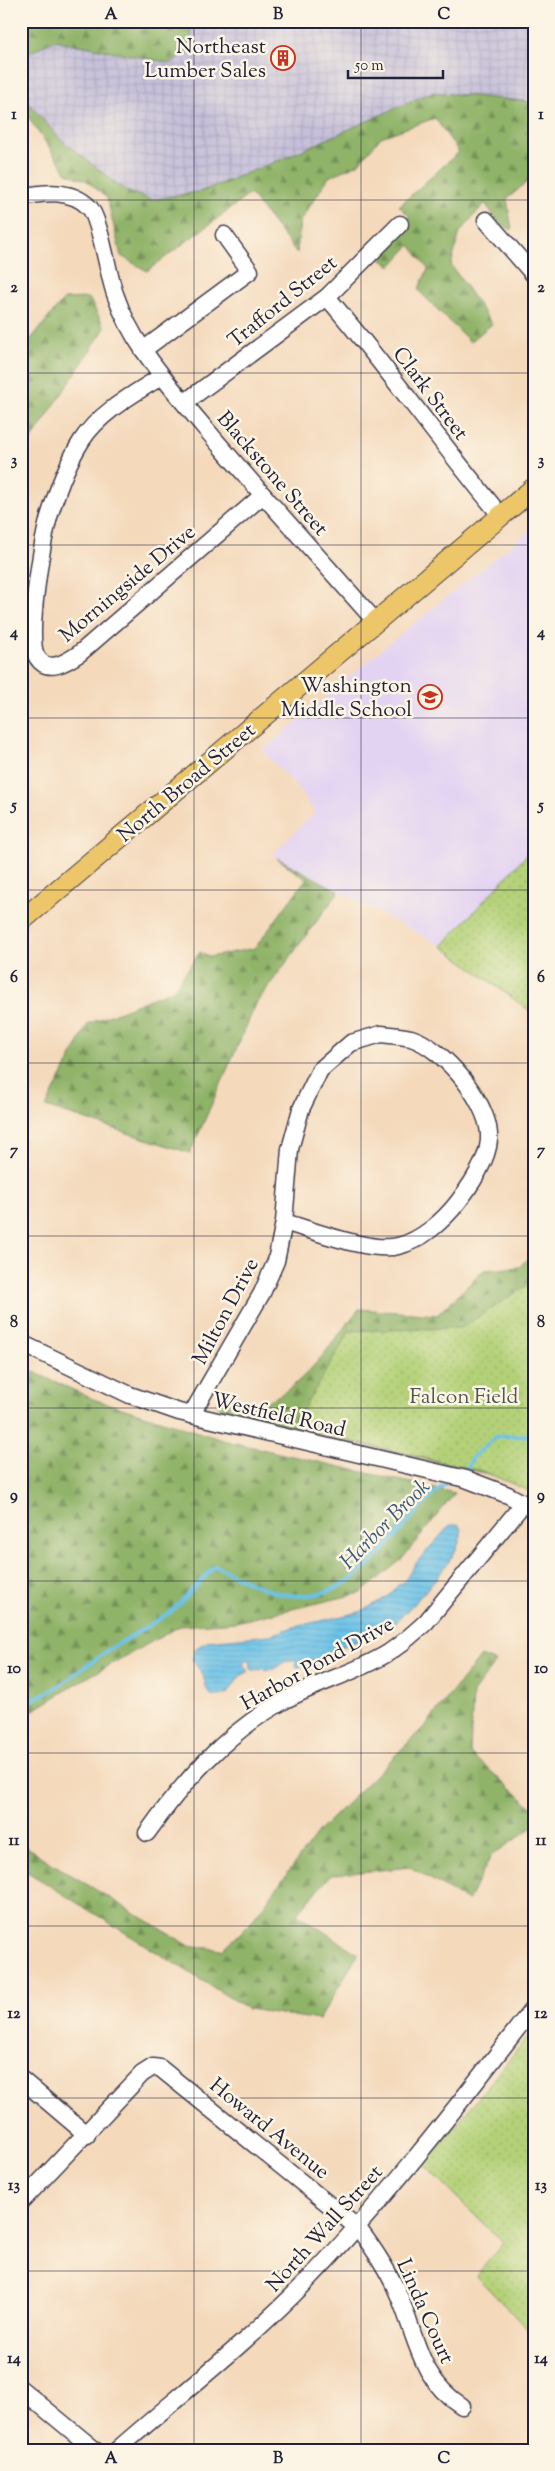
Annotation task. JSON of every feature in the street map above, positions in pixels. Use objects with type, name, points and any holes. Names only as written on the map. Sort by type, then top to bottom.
[{"type":"main road","name":"North Broad Street","points":[[21,921],[534,488]]},
{"type":"street","name":"Blackstone Street","points":[[21,197],[36,193],[61,193],[77,198],[90,208],[97,225],[115,294],[143,350],[184,404],[376,620]]},
{"type":"street","points":[[486,220],[534,275]]},
{"type":"street","name":"Trafford Street","points":[[184,404],[327,297],[400,224]]},
{"type":"street","points":[[143,350],[250,271],[224,235]]},
{"type":"street","name":"Clark Street","points":[[327,297],[371,349],[463,470],[501,516]]},
{"type":"street","name":"Morningside Drive","points":[[162,376],[125,400],[93,426],[82,440],[72,459],[49,518],[42,549],[35,606],[33,647],[36,657],[43,663],[53,666],[63,664],[80,653],[263,495]]},
{"type":"street","name":"Milton Drive","points":[[191,1415],[262,1293],[276,1261],[284,1222],[290,1149],[301,1109],[320,1070],[351,1042],[381,1034],[412,1038],[439,1055],[468,1084],[484,1109],[490,1135],[482,1164],[467,1190],[448,1215],[424,1234],[398,1246],[371,1247],[284,1222]]},
{"type":"street","name":"Westfield Road","points":[[21,1343],[130,1395],[191,1415],[472,1481],[528,1506]]},
{"type":"street","name":"Harbor Pond Drive","points":[[147,1833],[185,1782],[240,1730],[281,1702],[378,1658],[408,1639],[426,1622],[528,1506]]},
{"type":"street","name":"North Wall Street","points":[[117,2450],[283,2305],[358,2228],[534,2008]]},
{"type":"street","name":"Howard Avenue","points":[[87,2135],[142,2074],[153,2067],[160,2068],[358,2228]]},
{"type":"street","points":[[21,2079],[87,2135],[21,2202]]},
{"type":"street","name":"Linda Court","points":[[358,2228],[374,2248],[399,2296],[426,2369],[448,2397],[462,2406]]},
{"type":"street","points":[[21,2389],[95,2450]]},
{"type":"shaded area","points":[[191,21],[534,21],[534,102],[432,92],[287,157],[202,191],[152,200],[126,191],[59,138],[25,99],[25,55],[54,40],[170,63],[191,51]]},
{"type":"shaded area","name":"Washington Middle School","points":[[534,527],[534,847],[442,946],[272,855],[315,812],[295,784],[262,751],[391,642]]},
{"type":"green space","points":[[21,21],[191,21],[191,51],[170,63],[54,40],[25,55],[25,99],[59,138],[126,191],[152,200],[202,191],[287,157],[432,92],[534,102],[534,176],[507,199],[512,230],[499,223],[485,203],[460,232],[451,265],[492,324],[470,342],[418,290],[428,269],[410,245],[391,266],[379,258],[410,217],[399,206],[459,152],[435,118],[381,137],[358,164],[329,177],[300,221],[297,253],[250,194],[147,271],[121,256],[107,198],[87,181],[67,173],[32,123],[21,101]]},
{"type":"green space","points":[[89,298],[105,328],[21,456],[21,385],[29,371],[25,349],[30,340],[64,299]]},
{"type":"green space","points":[[534,847],[534,1014],[442,946]]},
{"type":"green space","points":[[277,858],[339,891],[257,1002],[190,1153],[46,1107],[88,1024],[173,990],[200,952],[209,957],[255,948],[306,879]]},
{"type":"green space","name":"Falcon Field","points":[[534,1252],[534,1493],[501,1477],[292,1428],[228,1416],[217,1404],[218,1399],[255,1404],[267,1401],[281,1394],[294,1385],[318,1361],[359,1309],[437,1315],[484,1270],[519,1267]]},
{"type":"green space","name":"Falcon Field","points":[[534,1281],[534,1493],[482,1471],[292,1428],[350,1331],[461,1328]]},
{"type":"green space","points":[[21,1366],[93,1399],[226,1441],[455,1493],[402,1559],[361,1593],[236,1622],[180,1626],[81,1681],[21,1718]]},
{"type":"green space","points":[[481,1656],[496,1662],[473,1693],[470,1753],[534,1809],[534,1826],[491,1856],[468,1901],[410,1867],[331,1875],[297,1914],[358,1954],[319,2020],[248,2009],[21,1868],[21,1843],[188,1945],[222,1950],[249,1925],[319,1831],[426,1725]]},
{"type":"green space","points":[[534,2029],[534,2336],[476,2276],[503,2243],[424,2165]]},
{"type":"water","points":[[450,1525],[459,1525],[461,1535],[457,1548],[437,1578],[392,1627],[387,1628],[384,1632],[340,1647],[304,1666],[297,1667],[295,1659],[284,1662],[274,1669],[252,1670],[248,1659],[243,1664],[248,1672],[240,1676],[228,1693],[220,1696],[210,1694],[202,1673],[192,1659],[195,1649],[207,1641],[271,1635],[294,1627],[360,1612],[389,1596],[399,1584],[403,1583],[417,1562]]},
{"type":"waterway","name":"Harbor Brook","points":[[461,1473],[468,1467],[473,1457],[497,1436],[524,1436],[534,1432]]},
{"type":"waterway","name":"Harbor Brook","points":[[21,1706],[59,1686],[107,1651],[171,1612],[215,1566],[269,1591],[289,1595],[316,1594],[339,1586],[359,1573],[378,1556],[430,1497],[449,1481]]},
{"type":"place","name":"Northeast Lumber Sales","points":[[283,58]]},
{"type":"place","name":"Washington Middle School","points":[[430,697]]}]
